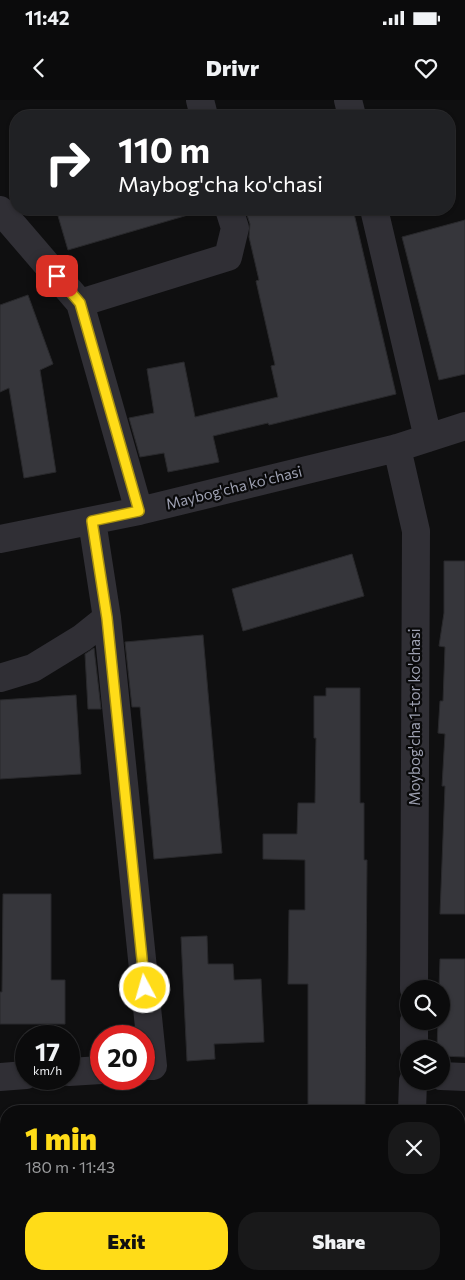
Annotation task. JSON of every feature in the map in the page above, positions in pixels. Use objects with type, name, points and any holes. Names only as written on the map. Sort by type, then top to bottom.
[{"type":"street","points":[[0,210],[80,303],[139,511]]},
{"type":"street","points":[[80,303],[228,257],[235,228],[232,215]]},
{"type":"street","points":[[375,215],[428,438]]},
{"type":"street","name":"Maybog'cha ko'chasi","points":[[0,539],[139,511],[397,448],[465,426]]},
{"type":"street","name":"Moybog'cha 1-tor ko'chasi","points":[[397,448],[416,531],[414,980]]},
{"type":"street","points":[[92,521],[107,618],[149,1025]]},
{"type":"street","points":[[0,678],[33,668],[82,638],[107,618]]},
{"type":"street","points":[[0,1077],[15,1076]]},
{"type":"street","points":[[450,1076],[465,1076]]},
{"type":"street","points":[[412,1105],[413,1090]]},
{"type":"building","points":[[58,215],[188,215],[68,250]]},
{"type":"building","points":[[247,215],[354,215],[396,394],[269,425],[268,423],[213,436],[219,462],[168,472],[164,453],[140,457],[129,418],[154,413],[147,369],[184,362],[195,417],[278,397],[271,366],[275,365],[256,281],[259,280],[249,237],[250,224]]},
{"type":"building","points":[[465,220],[465,374],[439,380],[402,237]]},
{"type":"building","points":[[28,295],[53,364],[40,370],[56,472],[24,478],[9,388],[0,392],[0,305]]},
{"type":"building","points":[[352,554],[364,596],[243,631],[232,589]]},
{"type":"building","points":[[444,561],[465,561],[465,914],[440,914],[445,786],[442,786],[445,734],[438,733],[440,701],[443,701],[445,647],[439,646],[444,613]]},
{"type":"building","points":[[203,635],[222,853],[154,859],[140,707],[132,707],[125,642]]},
{"type":"building","points":[[94,648],[101,709],[88,709],[85,654]]},
{"type":"building","points":[[326,688],[360,688],[360,803],[364,803],[364,860],[367,860],[365,1105],[308,1105],[308,984],[288,984],[289,910],[305,910],[305,860],[263,859],[263,834],[297,834],[298,803],[315,803],[316,738],[314,738],[314,696],[326,696]]},
{"type":"building","points":[[76,695],[81,774],[0,779],[0,700]]},
{"type":"building","points":[[3,894],[51,894],[51,980],[65,980],[65,1024],[0,1024]]},
{"type":"building","points":[[207,936],[208,964],[233,964],[234,980],[261,979],[264,1042],[214,1044],[215,1059],[187,1061],[181,937]]},
{"type":"building","points":[[440,959],[465,959],[465,1057],[450,1056],[450,1040],[437,1040],[438,1030],[450,1030],[450,980],[439,980]]},
{"type":"route","points":[[57,276],[80,303],[139,511],[92,521],[107,618],[145,988]]}]
